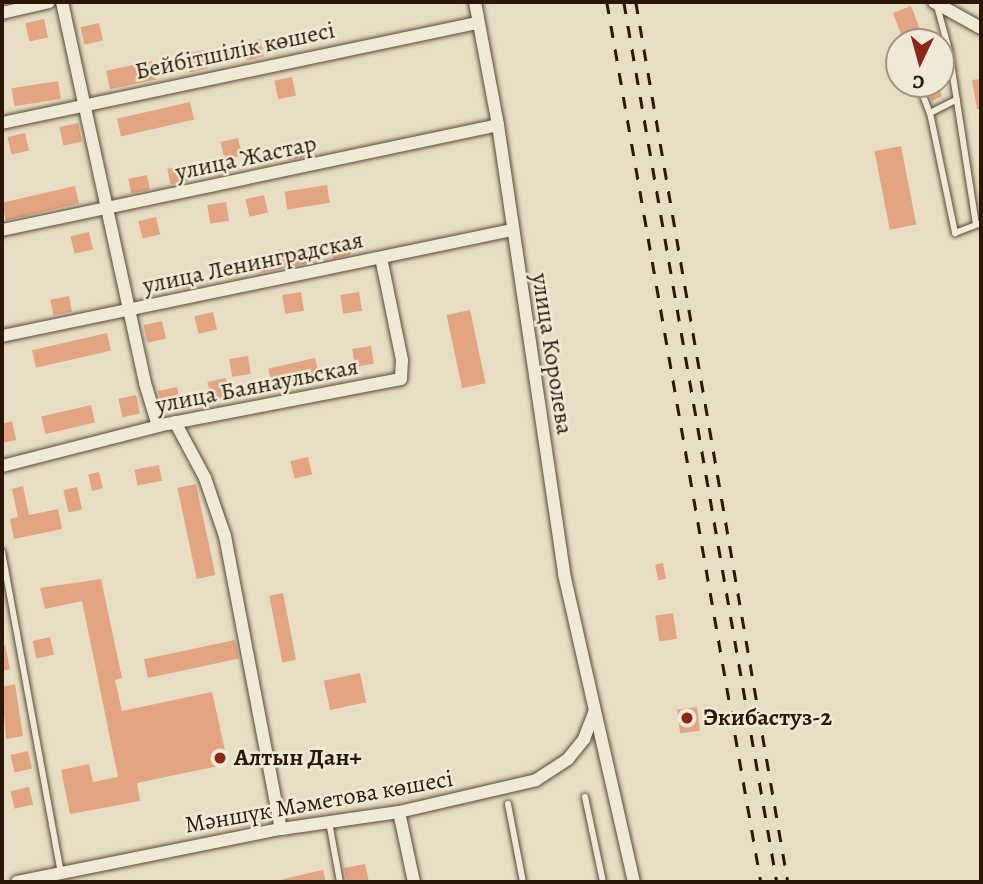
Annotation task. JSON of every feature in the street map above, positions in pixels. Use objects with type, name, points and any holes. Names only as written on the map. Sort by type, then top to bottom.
[{"type":"street","points":[[2,13],[49,2]]},
{"type":"street","points":[[62,2],[130,311],[159,426]]},
{"type":"street","name":"улица Королева","points":[[475,2],[498,125],[564,575],[634,882]]},
{"type":"street","points":[[935,3],[981,28]]},
{"type":"street","name":"Бейбітшілік көшесі","points":[[2,123],[84,103],[478,23]]},
{"type":"street","name":"улица Жастар","points":[[2,230],[498,125]]},
{"type":"street","name":"улица Ленинградская","points":[[2,336],[512,230]]},
{"type":"street","name":"улица Баянаульская","points":[[2,466],[175,422],[401,379],[402,360],[381,258]]},
{"type":"street","points":[[175,422],[205,478],[225,536],[281,829]]},
{"type":"street","name":"Мәншүк Мәметова көшесі","points":[[17,882],[281,829],[399,812],[536,780],[568,759],[584,739],[595,711]]},
{"type":"street","points":[[399,812],[414,882]]},
{"type":"lane","points":[[924,98],[930,113],[955,233],[979,224],[957,99],[935,3]]},
{"type":"lane","points":[[930,113],[957,99]]},
{"type":"lane","points":[[2,552],[61,873]]},
{"type":"lane","points":[[585,797],[603,882]]},
{"type":"lane","points":[[508,804],[523,882]]},
{"type":"lane","points":[[328,822],[340,882]]},
{"type":"building","points":[[911,6],[920,28],[899,28],[893,13]]},
{"type":"building","points":[[44,19],[48,38],[29,42],[25,23]]},
{"type":"building","points":[[99,23],[103,41],[85,45],[80,27]]},
{"type":"building","points":[[260,39],[264,57],[247,61],[242,43]]},
{"type":"building","points":[[204,50],[208,69],[189,73],[185,54]]},
{"type":"building","points":[[152,61],[156,80],[110,89],[106,71]]},
{"type":"building","points":[[292,77],[296,96],[278,99],[274,81]]},
{"type":"building","points":[[981,79],[981,109],[977,109],[972,80]]},
{"type":"building","points":[[58,81],[61,99],[14,106],[12,88]]},
{"type":"building","points":[[190,102],[194,120],[121,136],[117,119]]},
{"type":"building","points":[[78,123],[82,142],[63,146],[59,127]]},
{"type":"building","points":[[25,133],[29,151],[12,155],[7,137]]},
{"type":"building","points":[[238,138],[242,156],[225,160],[220,142]]},
{"type":"building","points":[[303,141],[306,157],[287,160],[284,145]]},
{"type":"building","points":[[901,146],[916,225],[890,230],[874,151]]},
{"type":"building","points":[[186,165],[189,181],[170,184],[167,169]]},
{"type":"building","points":[[147,175],[150,190],[131,193],[128,179]]},
{"type":"building","points":[[327,185],[330,203],[287,210],[285,192]]},
{"type":"building","points":[[75,186],[79,204],[6,220],[2,203]]},
{"type":"building","points":[[264,195],[268,213],[250,217],[245,199]]},
{"type":"building","points":[[226,202],[229,221],[210,224],[207,205]]},
{"type":"building","points":[[156,217],[160,235],[143,239],[138,221]]},
{"type":"building","points":[[89,232],[93,250],[75,254],[70,236]]},
{"type":"building","points":[[347,239],[351,255],[333,259],[330,243]]},
{"type":"building","points":[[308,247],[311,263],[260,273],[257,257]]},
{"type":"building","points":[[190,272],[193,287],[174,290],[171,276]]},
{"type":"building","points":[[301,292],[304,311],[285,314],[282,295]]},
{"type":"building","points":[[359,292],[362,311],[343,314],[340,295]]},
{"type":"building","points":[[69,296],[72,312],[53,315],[50,300]]},
{"type":"building","points":[[470,310],[486,383],[462,388],[447,315]]},
{"type":"building","points":[[213,312],[217,330],[199,334],[194,316]]},
{"type":"building","points":[[162,321],[166,339],[148,343],[143,325]]},
{"type":"building","points":[[107,333],[111,351],[36,368],[32,350]]},
{"type":"building","points":[[371,346],[374,364],[355,367],[352,349]]},
{"type":"building","points":[[248,356],[251,374],[232,377],[229,359]]},
{"type":"building","points":[[315,358],[319,376],[272,386],[268,369]]},
{"type":"building","points":[[226,378],[230,397],[211,401],[207,382]]},
{"type":"building","points":[[177,387],[181,406],[162,410],[158,391]]},
{"type":"building","points":[[136,395],[140,414],[122,417],[118,399]]},
{"type":"building","points":[[91,405],[95,423],[45,434],[41,416]]},
{"type":"building","points":[[12,421],[16,440],[2,443],[2,424]]},
{"type":"building","points":[[308,457],[312,475],[295,479],[290,461]]},
{"type":"building","points":[[159,465],[162,481],[138,485],[134,470]]},
{"type":"building","points":[[99,472],[103,489],[92,491],[88,474]]},
{"type":"building","points":[[196,484],[215,575],[197,579],[177,488]]},
{"type":"building","points":[[23,486],[29,515],[58,509],[62,529],[14,539],[10,519],[18,517],[12,489]]},
{"type":"building","points":[[77,487],[82,509],[69,513],[63,490]]},
{"type":"building","points":[[663,563],[666,579],[658,580],[655,565]]},
{"type":"building","points":[[101,579],[122,678],[115,680],[122,711],[212,692],[228,764],[137,783],[140,801],[70,814],[61,770],[89,764],[93,782],[118,777],[82,601],[45,609],[40,588]]},
{"type":"building","points":[[283,593],[296,660],[282,662],[269,596]]},
{"type":"building","points":[[673,613],[677,639],[659,641],[655,616]]},
{"type":"building","points":[[50,637],[54,655],[37,659],[32,641]]},
{"type":"building","points":[[235,640],[239,659],[148,678],[144,659]]},
{"type":"building","points":[[2,645],[5,645],[10,669],[2,671]]},
{"type":"building","points":[[360,673],[366,702],[330,710],[324,681]]},
{"type":"building","points":[[15,684],[23,736],[6,739],[2,687]]},
{"type":"building","points":[[697,707],[700,731],[680,733],[677,709]]},
{"type":"building","points":[[28,751],[32,769],[15,773],[10,755]]},
{"type":"building","points":[[29,787],[33,805],[15,809],[10,791]]},
{"type":"building","points":[[365,864],[369,882],[347,882],[344,868]]},
{"type":"building","points":[[323,870],[326,882],[283,882],[283,879]]},
{"type":"railway","points":[[607,2],[761,882]]},
{"type":"railway","points":[[624,2],[777,882]]},
{"type":"railway","points":[[636,2],[788,882]]},
{"type":"place","name":"Экибастуз-2","points":[[687,718]]},
{"type":"place","name":"Алтын Дан+","points":[[220,758]]}]
